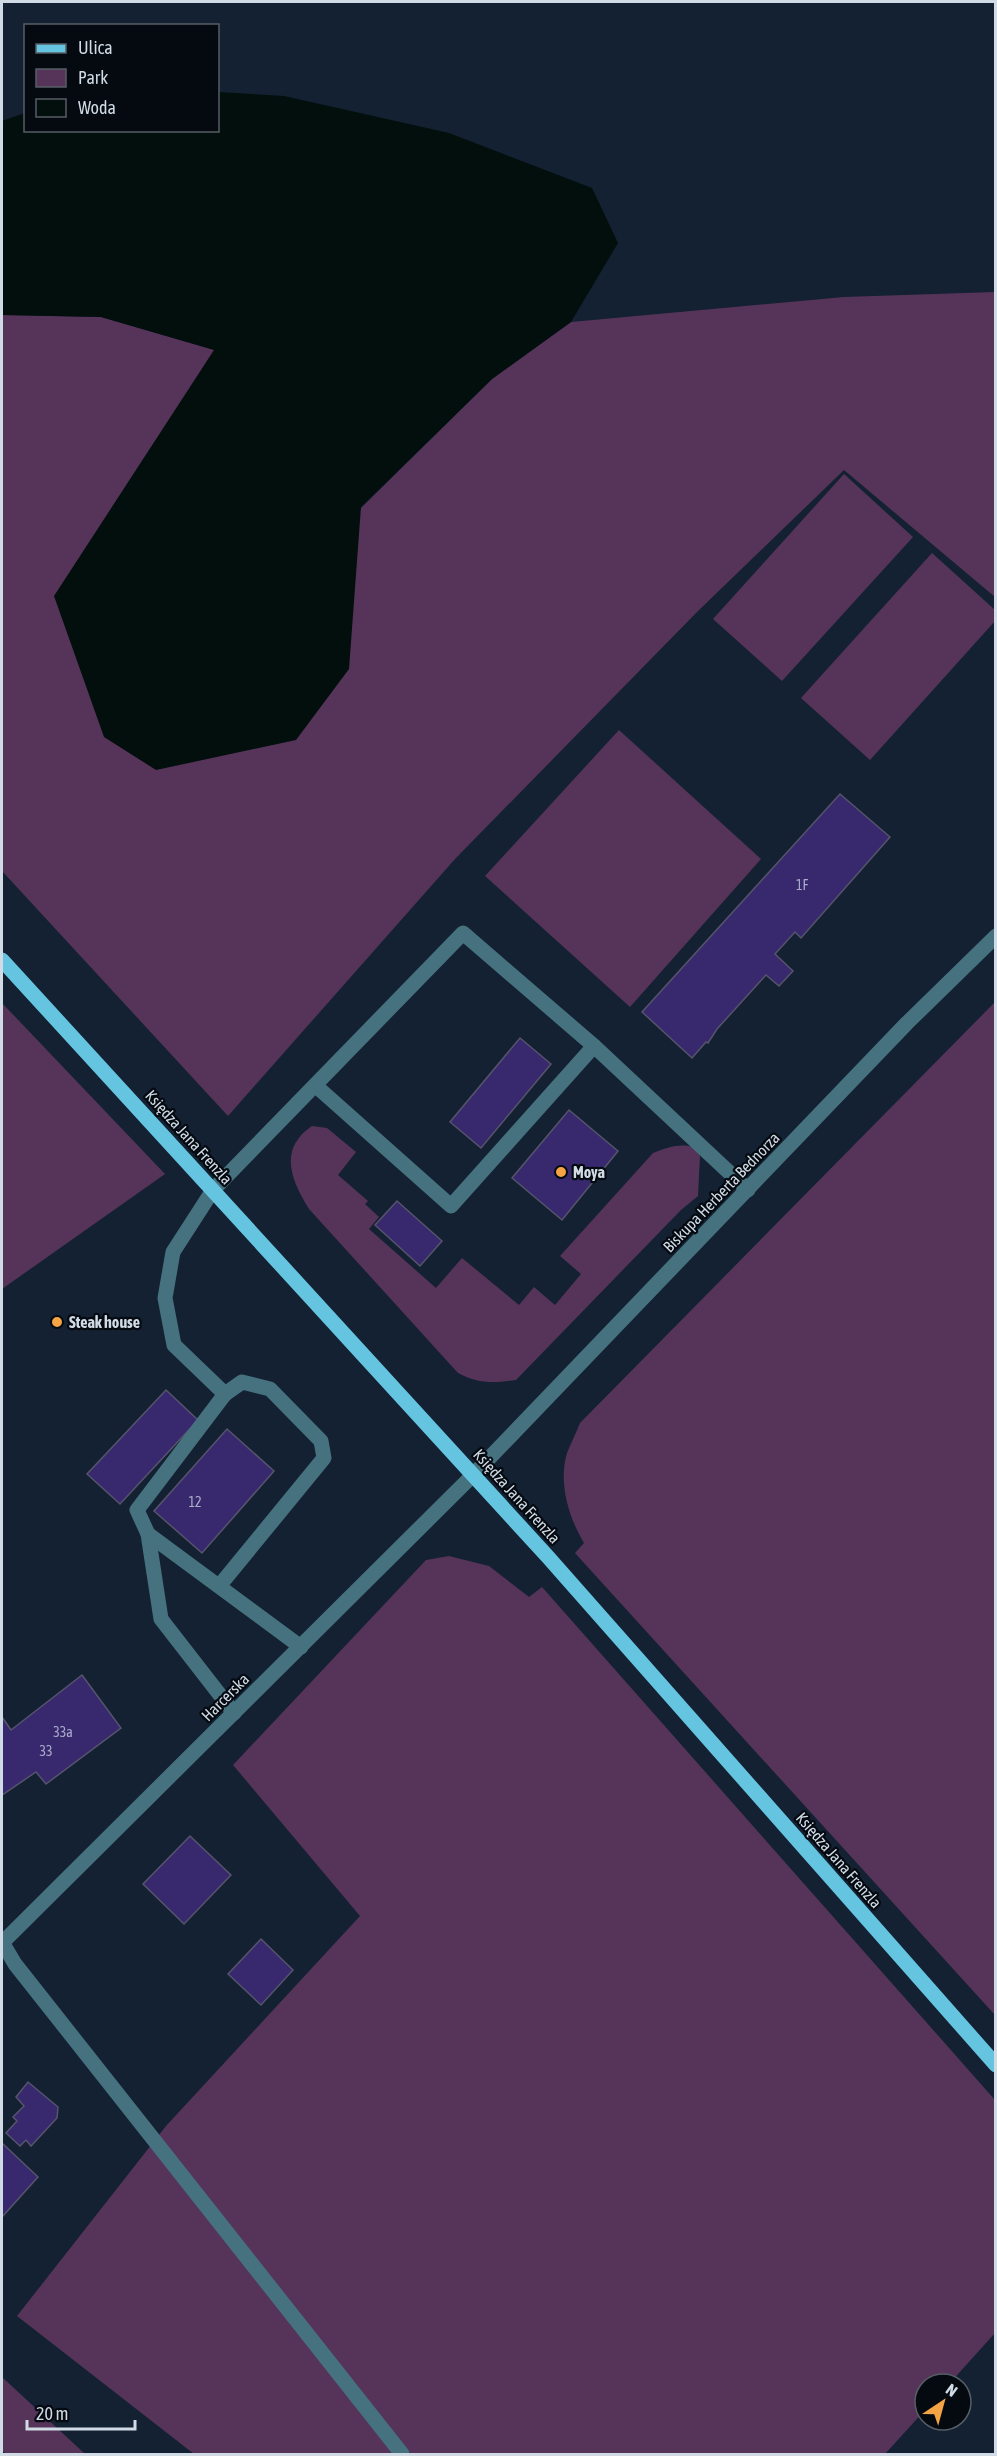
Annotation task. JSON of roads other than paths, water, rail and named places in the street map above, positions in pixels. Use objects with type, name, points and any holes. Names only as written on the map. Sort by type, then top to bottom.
[{"type":"main road","name":"Księdza Jana Frenzla","points":[[2,960],[473,1475],[996,2065]]},
{"type":"street","points":[[225,1394],[174,1345],[165,1298],[173,1251],[213,1190],[463,933],[594,1046],[748,1190]]},
{"type":"street","name":"Biskupa Herberta Bednorza","points":[[473,1475],[907,1023],[996,936]]},
{"type":"street","points":[[316,1086],[451,1206],[594,1046]]},
{"type":"street","points":[[220,1585],[324,1458],[321,1441],[270,1389],[242,1382],[225,1394],[137,1510],[148,1534],[160,1619],[234,1713]]},
{"type":"street","name":"Harcerska","points":[[2,1943],[473,1475]]},
{"type":"street","points":[[148,1534],[220,1585],[300,1647]]},
{"type":"street","points":[[2,1943],[30,1983],[402,2454]]},
{"type":"water","points":[[219,92],[284,96],[449,133],[592,188],[618,243],[571,322],[492,379],[361,507],[349,669],[296,740],[156,770],[104,737],[54,596],[214,350],[101,317],[2,315],[2,121],[24,113],[24,132],[219,132]]},
{"type":"place","name":"Moya","points":[[561,1172]]},
{"type":"place","name":"Steak house","points":[[57,1322]]}]
